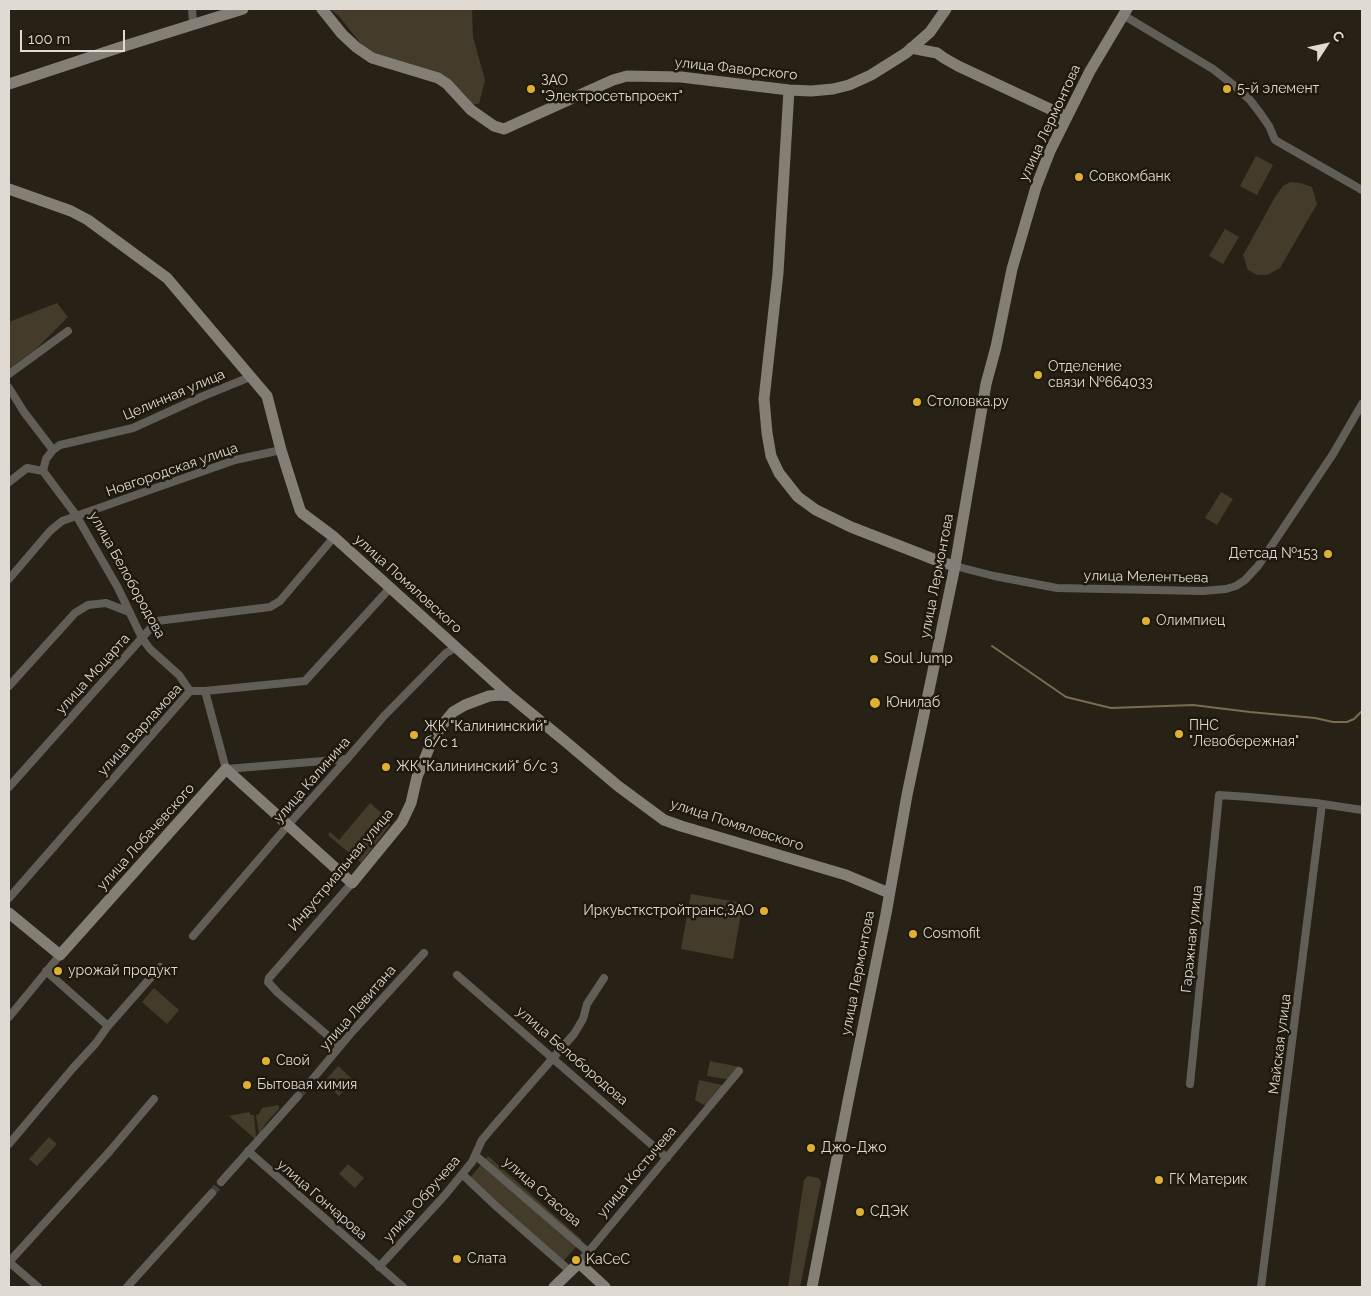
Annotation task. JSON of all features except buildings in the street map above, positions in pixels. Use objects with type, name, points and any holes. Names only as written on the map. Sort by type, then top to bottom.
[{"type":"street","points":[[192,9],[193,24]]},
{"type":"street","points":[[9,84],[243,9]]},
{"type":"street","name":"улица Фаворского","points":[[322,9],[342,34],[372,58],[438,78],[447,84],[471,110],[494,126],[504,129],[613,80],[627,76],[681,77],[811,91],[849,85],[871,75],[906,53],[930,32],[946,9]]},
{"type":"street","points":[[1125,12],[1236,87],[1260,113],[1269,126],[1275,140],[1362,190]]},
{"type":"street","name":"улица Лермонтова","points":[[812,1287],[890,893],[907,795],[956,566],[986,384],[1014,263],[1036,187],[1050,151],[1090,71],[1125,12]]},
{"type":"street","points":[[930,32],[937,53]]},
{"type":"street","points":[[912,48],[937,53],[958,66],[1067,117]]},
{"type":"street","points":[[789,90],[777,283],[764,399],[766,433],[771,456],[779,474],[798,497],[816,510],[851,527],[956,566]]},
{"type":"street","name":"улица Помяловского","points":[[9,189],[71,211],[88,220],[167,278],[266,396],[281,450],[302,513],[334,537],[510,696],[618,786],[664,820],[846,875],[890,893]]},
{"type":"street","points":[[9,374],[68,331]]},
{"type":"street","name":"Целинная улица","points":[[52,450],[66,443],[133,428],[250,377]]},
{"type":"street","points":[[9,388],[52,450],[46,459],[43,471],[28,468],[9,482]]},
{"type":"street","name":"улица Мелентьева","points":[[956,566],[994,576],[1057,588],[1203,591],[1236,586],[1246,580],[1256,570],[1333,454],[1362,404]]},
{"type":"street","name":"Новгородская улица","points":[[9,579],[50,531],[62,521],[235,460],[281,450]]},
{"type":"street","name":"улица Белобородова","points":[[43,471],[76,515],[118,588],[142,638],[150,649],[179,676],[190,691]]},
{"type":"street","name":"улица Моцарта","points":[[9,787],[157,621],[270,607],[280,601],[334,537]]},
{"type":"street","name":"улица Варламова","points":[[9,898],[190,691],[305,681],[390,588]]},
{"type":"street","points":[[9,686],[75,613],[88,605],[106,603],[128,612]]},
{"type":"street","name":"улица Калинина","points":[[194,936],[384,716],[432,666],[446,653],[456,647]]},
{"type":"street","points":[[206,691],[226,769],[352,884]]},
{"type":"street","name":"Индустриальная улица","points":[[340,1046],[278,993],[268,982],[269,978],[352,884],[402,822],[411,803],[417,776],[432,741],[453,712],[465,705],[489,696],[510,696]]},
{"type":"street","points":[[226,769],[347,760]]},
{"type":"street","name":"улица Лобачевского","points":[[9,1017],[46,971],[226,769]]},
{"type":"street","name":"Гаражная улица","points":[[1190,1084],[1218,795],[1322,804]]},
{"type":"street","points":[[1322,804],[1362,810]]},
{"type":"street","name":"Майская улица","points":[[1261,1287],[1322,804]]},
{"type":"street","points":[[9,913],[60,956]]},
{"type":"street","name":"улица Левитана","points":[[311,1081],[424,953]]},
{"type":"street","points":[[9,1144],[96,1043],[108,1026],[160,968]]},
{"type":"street","points":[[46,971],[108,1026]]},
{"type":"street","name":"улица Белобородова","points":[[457,975],[667,1158]]},
{"type":"street","name":"улица Обручева","points":[[379,1267],[445,1195],[472,1162],[482,1140],[574,1034],[583,1019],[587,1004],[604,978]]},
{"type":"street","name":"улица Костычева","points":[[554,1287],[579,1263],[739,1072]]},
{"type":"street","points":[[221,1182],[298,1096]]},
{"type":"street","points":[[38,1287],[9,1262],[109,1152],[154,1099]]},
{"type":"street","name":"улица Гончарова","points":[[248,1151],[403,1287]]},
{"type":"street","name":"улица Стасова","points":[[476,1155],[588,1252]]},
{"type":"street","points":[[462,1174],[570,1272]]},
{"type":"street","points":[[127,1287],[212,1193]]},
{"type":"street","points":[[579,1263],[605,1287]]},
{"type":"shaded area","points":[[330,9],[472,9],[473,37],[485,80],[479,104],[465,105],[440,74],[389,60],[365,49],[339,16]]},
{"type":"shaded area","points":[[1256,156],[1273,165],[1257,195],[1240,186]]},
{"type":"shaded area","points":[[1290,182],[1312,187],[1317,204],[1280,268],[1267,275],[1257,275],[1248,270],[1243,255],[1275,197],[1283,186]]},
{"type":"shaded area","points":[[1225,229],[1239,237],[1223,264],[1209,256]]},
{"type":"shaded area","points":[[57,303],[68,317],[35,350],[11,367],[9,366],[9,322]]},
{"type":"shaded area","points":[[1221,492],[1233,499],[1217,525],[1205,518]]},
{"type":"shaded area","points":[[370,803],[392,822],[361,863],[328,835],[330,832],[339,840]]},
{"type":"shaded area","points":[[691,894],[743,903],[733,959],[681,949]]},
{"type":"shaded area","points":[[154,988],[179,1010],[167,1024],[142,1002]]},
{"type":"shaded area","points":[[710,1061],[740,1067],[731,1080],[707,1076]]},
{"type":"shaded area","points":[[338,1066],[353,1080],[339,1096],[324,1082]]},
{"type":"shaded area","points":[[699,1080],[727,1086],[709,1108],[695,1100]]},
{"type":"shaded area","points":[[279,1105],[279,1109],[259,1134],[256,1115],[259,1114],[262,1108]]},
{"type":"shaded area","points":[[249,1112],[251,1115],[254,1115],[255,1139],[229,1116]]},
{"type":"shaded area","points":[[49,1137],[57,1144],[37,1166],[29,1159]]},
{"type":"shaded area","points":[[488,1156],[582,1240],[560,1265],[466,1183]]},
{"type":"shaded area","points":[[348,1164],[364,1178],[355,1188],[339,1174]]},
{"type":"shaded area","points":[[808,1176],[819,1178],[821,1182],[800,1287],[788,1287],[804,1180]]},
{"type":"waterway","points":[[992,646],[1066,697],[1111,708],[1193,705],[1315,718],[1333,722],[1347,722],[1354,719],[1362,711]]},
{"type":"tunnel","points":[[298,1096],[311,1081]]},
{"type":"tunnel","points":[[212,1193],[221,1182]]},
{"type":"place","name":"ЗАО \"Электросетьпроект\"","points":[[531,89]]},
{"type":"place","name":"5-й элемент","points":[[1227,89]]},
{"type":"place","name":"Совкомбанк","points":[[1079,177]]},
{"type":"place","name":"Отделение связи №664033","points":[[1038,375]]},
{"type":"place","name":"Столовка.ру","points":[[917,402]]},
{"type":"place","name":"Детсад №153","points":[[1328,554]]},
{"type":"place","name":"Олимпиец","points":[[1146,621]]},
{"type":"place","name":"Soul Jump","points":[[874,659]]},
{"type":"place","name":"Юнилаб","points":[[875,703]]},
{"type":"place","name":"ПНС \"Левобережная\"","points":[[1179,734]]},
{"type":"place","name":"ЖК \"Калининский\" б/с 1","points":[[414,735]]},
{"type":"place","name":"ЖК \"Калининский\" б/с 3","points":[[386,767]]},
{"type":"place","name":"Иркуьсткстройтранс,ЗАО","points":[[764,911]]},
{"type":"place","name":"Cosmofit","points":[[913,934]]},
{"type":"place","name":"урожай продукт","points":[[58,971]]},
{"type":"place","name":"Свой","points":[[266,1061]]},
{"type":"place","name":"Бытовая химия","points":[[247,1085]]},
{"type":"place","name":"Джо-Джо","points":[[811,1148]]},
{"type":"place","name":"ГК Материк","points":[[1159,1180]]},
{"type":"place","name":"СДЭК","points":[[860,1212]]},
{"type":"place","name":"Слата","points":[[457,1259]]},
{"type":"place","name":"KaCeC","points":[[576,1260]]}]
